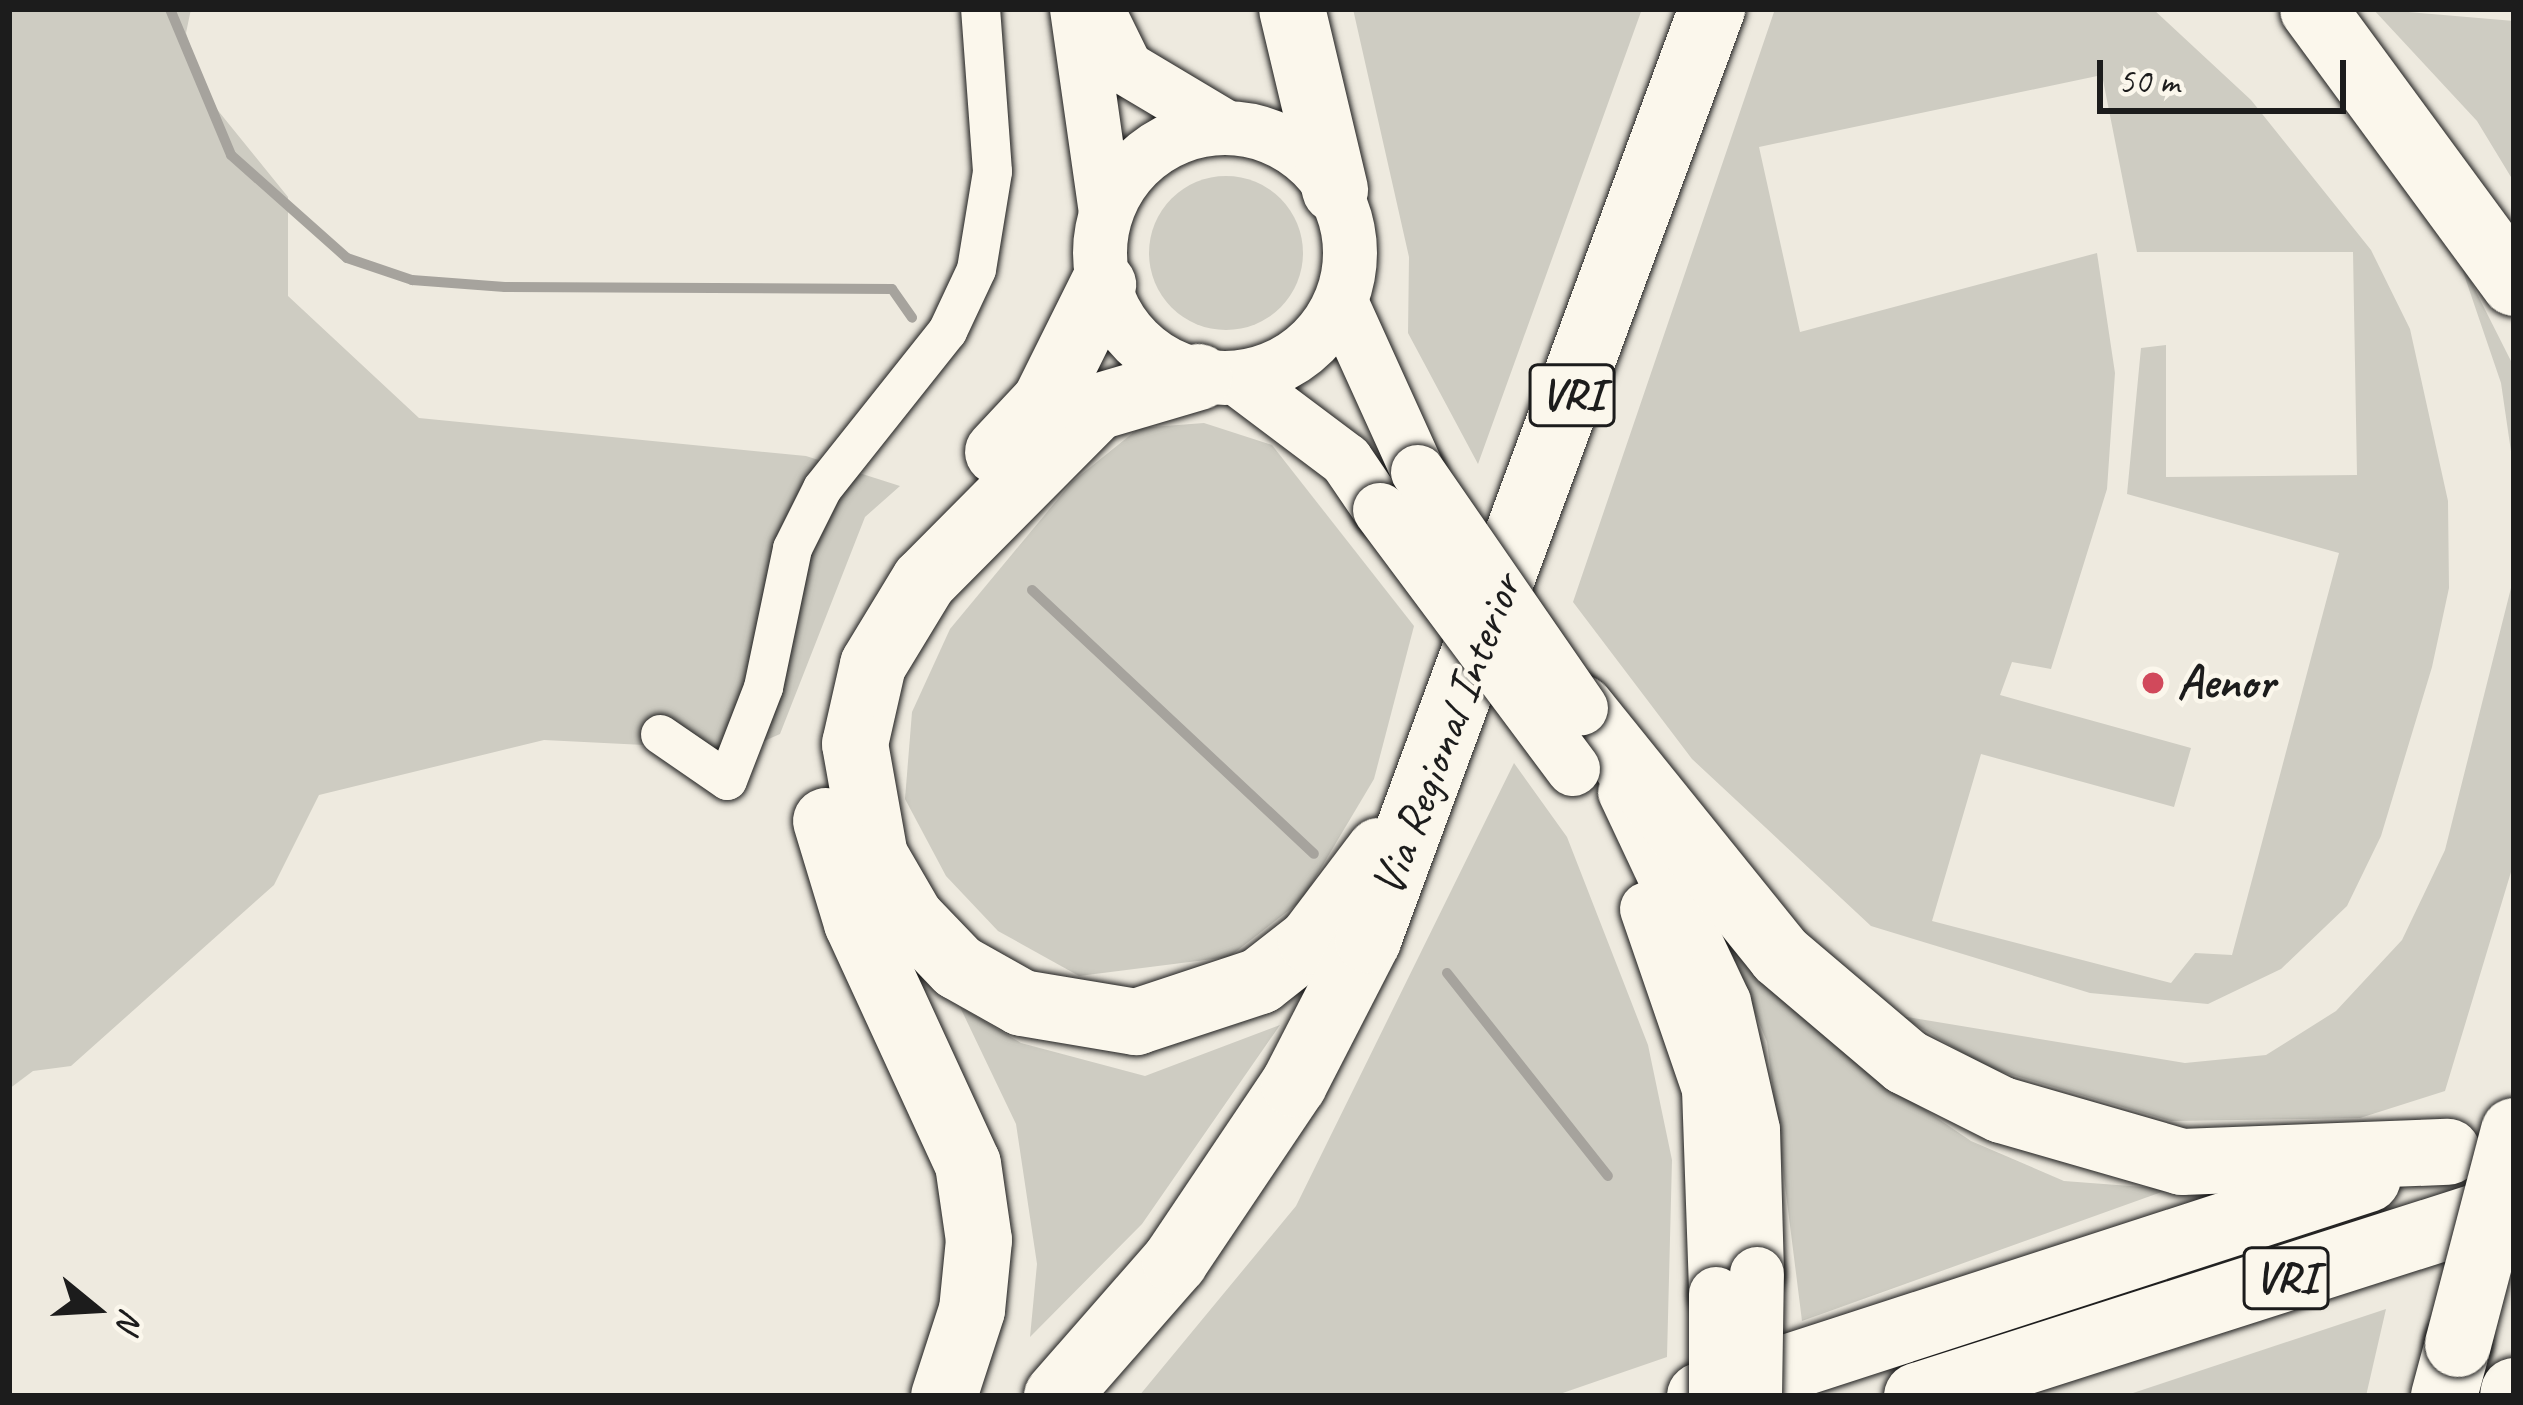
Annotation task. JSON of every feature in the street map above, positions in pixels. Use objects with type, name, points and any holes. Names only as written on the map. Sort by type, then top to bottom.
[{"type":"highway","points":[[1292,9],[1335,190]]},
{"type":"highway","name":"Via Regional Interior","points":[[1057,1396],[1175,1261],[1294,1084],[1432,781],[1712,9]]},
{"type":"highway","points":[[2278,9],[2405,126]]},
{"type":"highway","points":[[2313,9],[2405,126],[2514,283]]},
{"type":"highway","points":[[944,1396],[972,1310],[979,1240],[968,1164],[857,923],[829,843],[816,752],[838,667],[890,567],[1045,402],[1103,285]]},
{"type":"highway","points":[[1218,378],[1097,407],[924,581],[873,665],[855,744],[874,856],[910,918],[958,967],[1042,1009],[1136,1022],[1260,981],[1311,941],[1432,781]]},
{"type":"highway","points":[[1577,739],[1780,955],[1906,1062],[2002,1110],[2182,1162],[2448,1152]]},
{"type":"highway","points":[[1700,1396],[2514,1131]]},
{"type":"highway","points":[[2451,1370],[2514,1131]]},
{"type":"highway","name":"VRI","points":[[1917,1396],[2514,1205]]},
{"type":"main road","points":[[1077,9],[1106,212],[1103,285],[1156,359],[1218,378],[1346,460],[1380,510],[1577,739]]},
{"type":"main road","points":[[1097,9],[1126,68],[1225,127],[1306,157],[1335,190],[1348,226],[1341,302],[1418,472],[1577,739],[1724,1002],[1753,1130],[1736,1284],[1716,1396]]},
{"type":"main road","points":[[1106,212],[1152,150],[1225,127]]},
{"type":"main road","points":[[1218,378],[1300,354],[1341,302]]},
{"type":"main road","points":[[1736,1284],[1755,1396]]},
{"type":"street","points":[[660,734],[727,780],[764,687],[792,548],[822,488],[947,331],[976,269],[992,171],[980,9]]},
{"type":"shaded area","points":[[9,9],[191,9],[186,33],[207,97],[288,197],[288,296],[419,418],[806,456],[900,486],[865,517],[780,734],[744,750],[544,740],[319,795],[274,885],[71,1066],[33,1071],[9,1089]]},
{"type":"shaded area","points":[[1353,9],[1642,9],[1478,464],[1408,333],[1409,257]]},
{"type":"shaded area","points":[[1775,9],[2153,9],[2251,100],[2371,250],[2410,329],[2448,501],[2449,588],[2432,667],[2381,836],[2347,906],[2281,969],[2208,1004],[2090,993],[1871,926],[1692,759],[1573,602]],"holes":[[[2102,75],[2137,252],[2353,252],[2357,475],[2166,477],[2166,345],[2141,348],[2127,494],[2339,553],[2232,955],[2195,953],[2171,983],[1932,921],[1981,754],[2174,807],[2191,748],[2000,695],[2012,662],[2051,669],[2107,489],[2115,373],[2097,253],[1800,332],[1759,147]]]},
{"type":"shaded area","points":[[2373,9],[2514,21],[2514,182],[2477,121]]},
{"type":"shaded area","points":[[1226,176],[1256,182],[1281,198],[1297,223],[1303,253],[1297,283],[1281,308],[1256,324],[1226,330],[1196,324],[1171,308],[1155,283],[1149,253],[1155,223],[1171,198],[1196,182]]},
{"type":"shaded area","points":[[2457,254],[2514,367],[2514,472],[2501,383]]},
{"type":"shaded area","points":[[1204,423],[1272,445],[1414,626],[1374,779],[1302,900],[1229,957],[1079,976],[998,931],[946,876],[905,799],[912,712],[950,629],[1072,482],[1139,428]]},
{"type":"shaded area","points":[[2514,576],[2514,862],[2445,1091],[2360,1118],[2171,1121],[1988,1068],[1901,1016],[2185,1063],[2266,1055],[2336,1011],[2402,940],[2445,850]]},
{"type":"shaded area","points":[[1514,763],[1567,837],[1648,1045],[1672,1160],[1667,1357],[1554,1396],[1139,1396],[1296,1206]]},
{"type":"shaded area","points":[[1717,921],[1884,1082],[1971,1141],[2064,1181],[2170,1189],[1802,1321],[1767,1042]]},
{"type":"shaded area","points":[[960,1007],[1021,1043],[1145,1076],[1280,1025],[1142,1224],[1030,1337],[1037,1264],[1016,1124]]},
{"type":"shaded area","points":[[2386,1309],[2366,1396],[2124,1396]]},
{"type":"waterway","points":[[170,9],[231,155],[347,258],[412,280],[505,287],[892,289],[912,318]]},
{"type":"waterway","points":[[1032,590],[1314,854]]},
{"type":"waterway","points":[[1447,973],[1608,1176]]},
{"type":"place","name":"Aenor","points":[[2153,683]]}]
